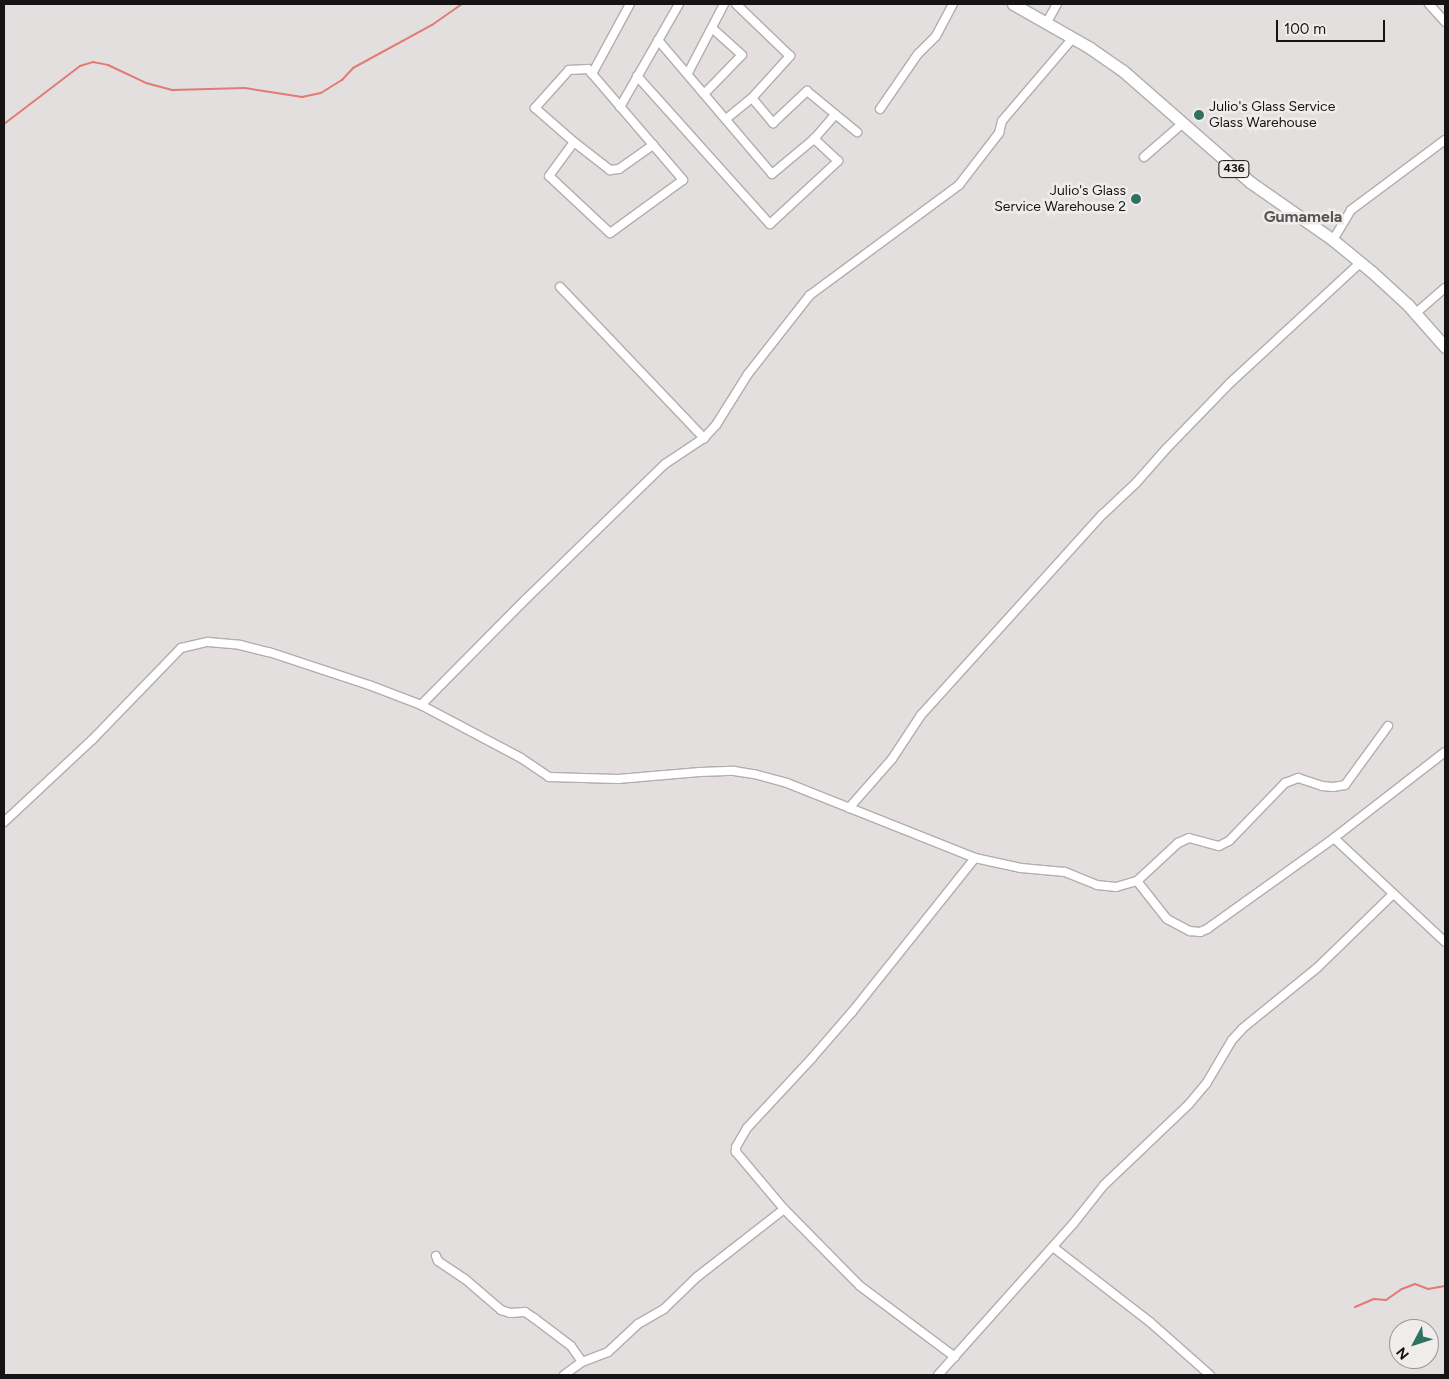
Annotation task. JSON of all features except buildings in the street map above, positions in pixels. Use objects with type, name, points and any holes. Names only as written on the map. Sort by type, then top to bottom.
[{"type":"main road","name":"436","points":[[1012,4],[1047,22],[1122,70],[1250,182],[1362,262],[1416,313],[1445,347]]},
{"type":"street","points":[[592,74],[630,4]]},
{"type":"street","points":[[620,107],[679,4]]},
{"type":"street","points":[[688,73],[724,4]]},
{"type":"street","points":[[726,119],[752,98],[790,56],[736,4]]},
{"type":"street","points":[[880,109],[918,54],[936,36],[953,4]]},
{"type":"street","points":[[1047,22],[1058,4]]},
{"type":"street","points":[[1429,4],[1445,22]]},
{"type":"street","points":[[705,93],[742,55],[712,28]]},
{"type":"street","points":[[421,706],[526,599],[665,464],[704,438],[716,425],[748,374],[810,295],[959,185],[998,133],[1002,121],[1073,38]]},
{"type":"street","points":[[658,40],[772,174],[814,139],[835,115]]},
{"type":"street","points":[[574,142],[549,176],[610,233],[683,180],[588,69],[569,70],[535,108],[610,170],[619,169],[653,145]]},
{"type":"street","points":[[637,76],[770,224],[838,161],[814,139]]},
{"type":"street","points":[[752,98],[773,123],[807,91],[857,132]]},
{"type":"street","points":[[1144,157],[1183,123]]},
{"type":"street","points":[[1333,240],[1351,210],[1445,140]]},
{"type":"street","points":[[849,808],[892,759],[921,715],[1102,514],[1136,484],[1166,449],[1230,383],[1362,262]]},
{"type":"street","points":[[560,287],[704,438]]},
{"type":"street","points":[[1416,313],[1445,288]]},
{"type":"street","points":[[4,822],[92,740],[180,648],[208,642],[240,645],[269,652],[369,685],[421,706],[521,758],[550,777],[618,779],[700,772],[734,772],[787,783],[975,858],[1022,868],[1065,872],[1097,885],[1116,887],[1136,881],[1178,843],[1188,838],[1219,846],[1229,841],[1285,783],[1298,778],[1322,786],[1333,787],[1345,784],[1388,726]]},
{"type":"street","points":[[1136,881],[1167,919],[1190,931],[1200,932],[1208,929],[1334,838],[1445,752]]},
{"type":"street","points":[[1334,838],[1445,942]]},
{"type":"street","points":[[955,1357],[907,1320],[872,1297],[784,1209],[736,1152],[736,1147],[739,1138],[852,1012],[975,858]]},
{"type":"street","points":[[938,1375],[1053,1247],[1104,1185],[1189,1104],[1206,1084],[1232,1040],[1243,1028],[1318,967],[1394,894]]},
{"type":"street","points":[[564,1375],[582,1362],[608,1352],[638,1324],[664,1309],[697,1278],[784,1209]]},
{"type":"street","points":[[1053,1247],[1150,1322],[1210,1375]]},
{"type":"street","points":[[436,1256],[438,1260],[465,1279],[501,1310],[510,1313],[525,1312],[534,1318],[571,1346],[582,1362]]},
{"type":"waterway","points":[[4,124],[80,66],[93,62],[108,65],[146,83],[173,90],[245,88],[302,97],[321,93],[342,80],[353,68],[432,25],[462,4]]},
{"type":"waterway","points":[[1355,1307],[1374,1299],[1386,1300],[1402,1289],[1415,1284],[1428,1289],[1445,1286]]},
{"type":"place","name":"Julio's Glass Service Glass Warehouse","points":[[1199,115]]},
{"type":"place","name":"Julio's Glass Service Warehouse 2","points":[[1136,199]]},
{"type":"district","name":"Gumamela","points":[[1303,217]]}]
